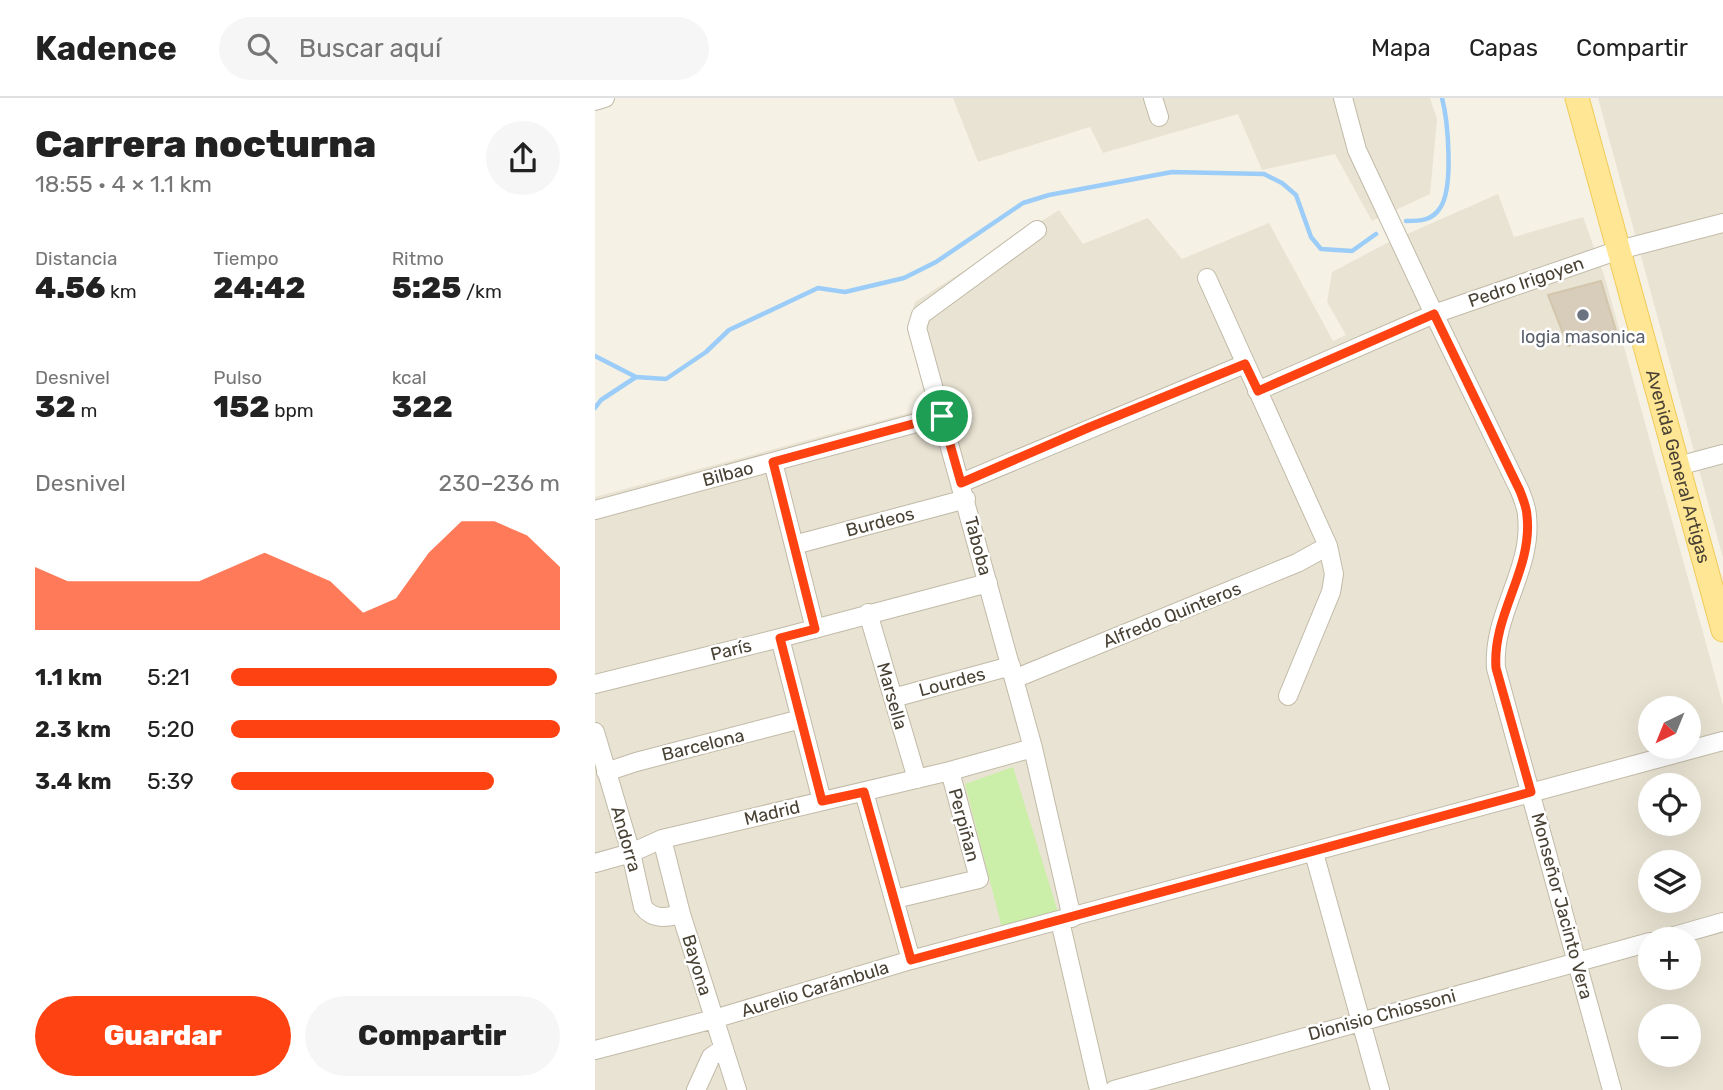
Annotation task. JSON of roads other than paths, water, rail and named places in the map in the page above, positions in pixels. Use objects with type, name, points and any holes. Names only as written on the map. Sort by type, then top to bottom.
[{"type":"main road","name":"Avenida General Artigas","points":[[1577,98],[1723,630]]},
{"type":"street","points":[[595,101],[605,98]]},
{"type":"street","points":[[1153,98],[1159,117]]},
{"type":"street","name":"Monseñor Jacinto Vera","points":[[1343,98],[1357,150],[1520,491],[1527,514],[1528,531],[1519,574],[1499,625],[1495,648],[1496,668],[1612,1090]]},
{"type":"street","name":"Pedro Irigoyen","points":[[1258,391],[1434,314],[1619,250],[1723,223]]},
{"type":"street","name":"Taboba","points":[[1037,230],[921,315],[917,328],[1033,748],[1099,1090]]},
{"type":"street","points":[[1207,278],[1328,546],[1333,575],[1331,592],[1288,696]]},
{"type":"street","points":[[964,491],[1090,427],[1245,364]]},
{"type":"street","name":"Bilbao","points":[[595,510],[942,416]]},
{"type":"street","points":[[1678,466],[1723,454]]},
{"type":"street","points":[[773,462],[815,629]]},
{"type":"street","name":"Burdeos","points":[[794,545],[964,491]]},
{"type":"street","name":"Alfredo Quinteros","points":[[1013,673],[1297,564],[1328,546]]},
{"type":"street","name":"París","points":[[595,684],[988,583]]},
{"type":"street","name":"Marsella","points":[[868,613],[917,779]]},
{"type":"street","points":[[780,638],[822,801]]},
{"type":"street","name":"Lourdes","points":[[893,698],[1013,673]]},
{"type":"street","name":"Barcelona","points":[[606,772],[801,719]]},
{"type":"street","name":"Andorra","points":[[595,732],[631,853],[643,907],[649,914],[667,918],[681,914]]},
{"type":"street","name":"Aurelio Carámbula","points":[[595,1050],[713,1020],[911,960],[1723,741]]},
{"type":"street","name":"Madrid","points":[[595,863],[631,853],[662,839],[950,771],[1033,748]]},
{"type":"street","name":"Perpiñan","points":[[895,899],[979,880],[950,771]]},
{"type":"street","points":[[864,792],[911,960]]},
{"type":"street","name":"Bayona","points":[[662,839],[681,914],[737,1090]]},
{"type":"street","points":[[1314,853],[1380,1090]]},
{"type":"street","points":[[1701,928],[1723,922]]},
{"type":"street","name":"Dionisio Chiossoni","points":[[1114,1090],[1361,1020],[1638,946]]},
{"type":"street","points":[[696,1090],[711,1057],[724,1048]]},
{"type":"waterway","points":[[1406,221],[1433,216],[1444,198],[1448,154],[1442,98]]},
{"type":"waterway","points":[[595,408],[601,400],[636,377],[666,379],[706,352],[729,330],[818,288],[845,292],[904,278],[936,262],[1023,203],[1049,195],[1172,172],[1264,174],[1282,183],[1296,195],[1311,237],[1321,249],[1352,251],[1376,234]]},
{"type":"waterway","points":[[595,356],[636,377]]},
{"type":"place","name":"logia masonica","points":[[1583,315]]}]
